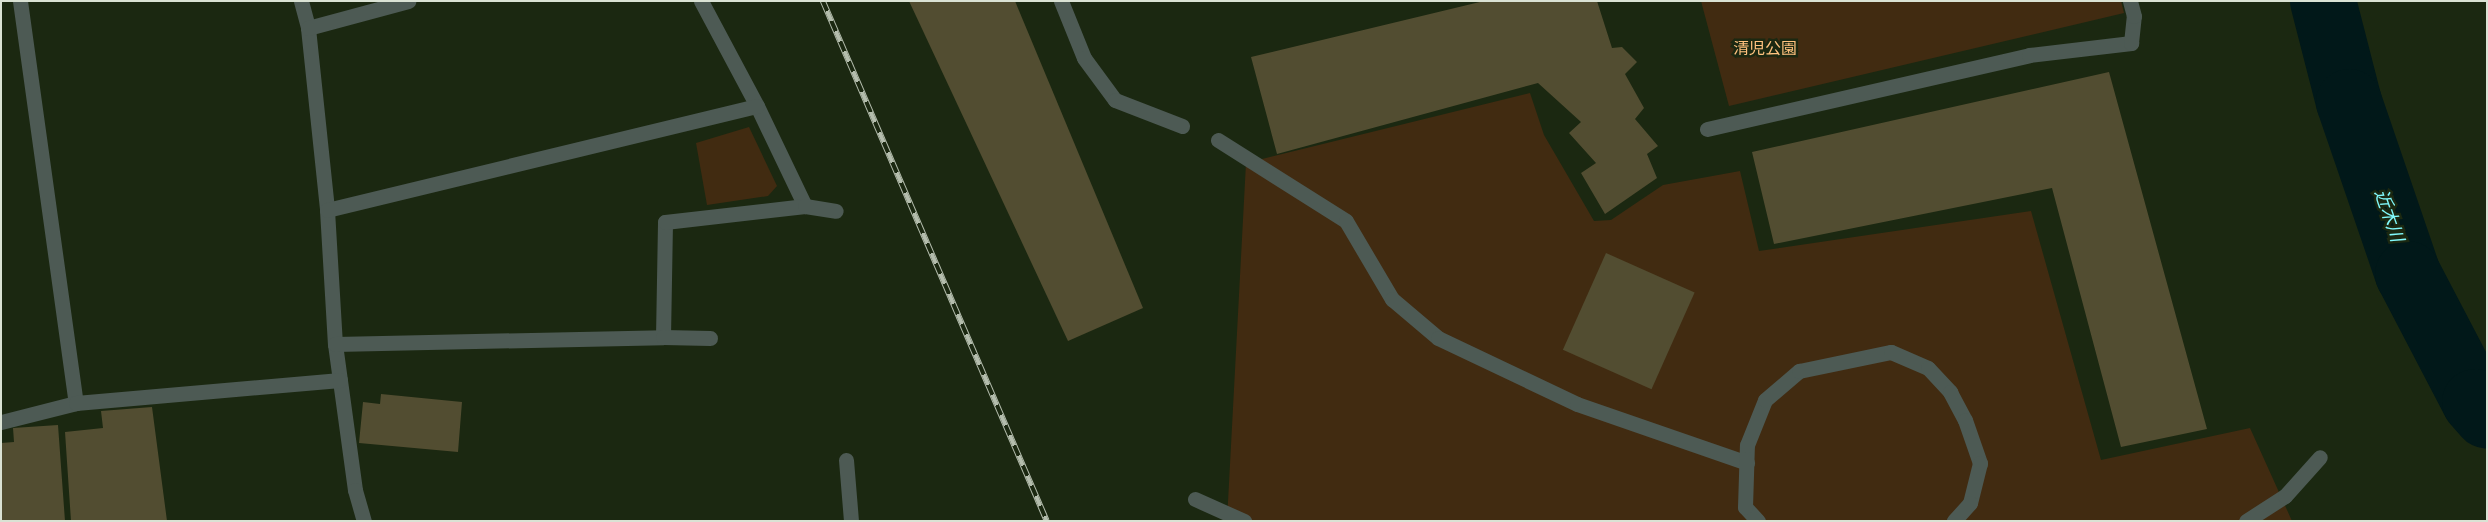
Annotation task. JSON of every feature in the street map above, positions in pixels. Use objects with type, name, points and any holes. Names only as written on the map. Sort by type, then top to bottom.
[{"type":"street","points":[[20,1],[76,403]]},
{"type":"street","points":[[301,1],[308,28],[327,210],[335,344],[355,490],[364,521]]},
{"type":"street","points":[[308,28],[408,1]]},
{"type":"street","points":[[700,1],[757,106],[805,206]]},
{"type":"street","points":[[1061,1],[1084,58],[1115,100],[1182,126]]},
{"type":"street","points":[[1707,129],[2029,55],[2131,43],[2134,16],[2130,1]]},
{"type":"street","points":[[327,210],[757,106]]},
{"type":"street","points":[[1218,140],[1346,222],[1392,298],[1438,338],[1577,404],[1747,462]]},
{"type":"street","points":[[663,337],[666,222],[805,206],[836,211]]},
{"type":"street","points":[[335,344],[663,337],[710,338]]},
{"type":"street","points":[[1758,521],[1745,507],[1747,444],[1765,400],[1799,372],[1891,352],[1928,368],[1950,392],[1965,420],[1980,463],[1970,503],[1954,521]]},
{"type":"street","points":[[1,422],[76,403],[340,380]]},
{"type":"street","points":[[2246,521],[2285,496],[2320,456]]},
{"type":"street","points":[[846,460],[851,521]]},
{"type":"street","points":[[1195,498],[1244,521]]},
{"type":"green space","name":"清児公園","points":[[1701,1],[2121,1],[2124,13],[1729,106]]},
{"type":"green space","points":[[1530,93],[1544,135],[1594,221],[1611,220],[1663,185],[1740,171],[1759,251],[2031,211],[2101,460],[2250,428],[2292,521],[1227,521],[1246,163]]},
{"type":"green space","points":[[749,127],[777,186],[768,196],[707,205],[696,143]]},
{"type":"building","points":[[909,1],[1015,1],[1143,308],[1068,341]]},
{"type":"building","points":[[1484,1],[1597,1],[1612,48],[1622,47],[1637,62],[1625,74],[1644,108],[1635,119],[1658,146],[1647,154],[1657,178],[1605,214],[1581,173],[1596,163],[1569,133],[1581,122],[1538,83],[1277,154],[1251,57]]},
{"type":"building","points":[[2109,72],[2207,429],[2121,447],[2052,188],[1774,244],[1752,152]]},
{"type":"building","points":[[1606,253],[1695,292],[1651,389],[1563,350]]},
{"type":"building","points":[[381,394],[462,402],[458,452],[359,443],[363,402],[380,404]]},
{"type":"building","points":[[152,407],[167,521],[71,521],[65,432],[103,428],[101,411]]},
{"type":"building","points":[[58,425],[65,521],[1,521],[1,443],[14,442],[13,428]]},
{"type":"waterway","name":"近木川","points":[[2323,1],[2349,102],[2408,274],[2475,402],[2487,416]]},
{"type":"railway","points":[[823,1],[1047,521]]}]
